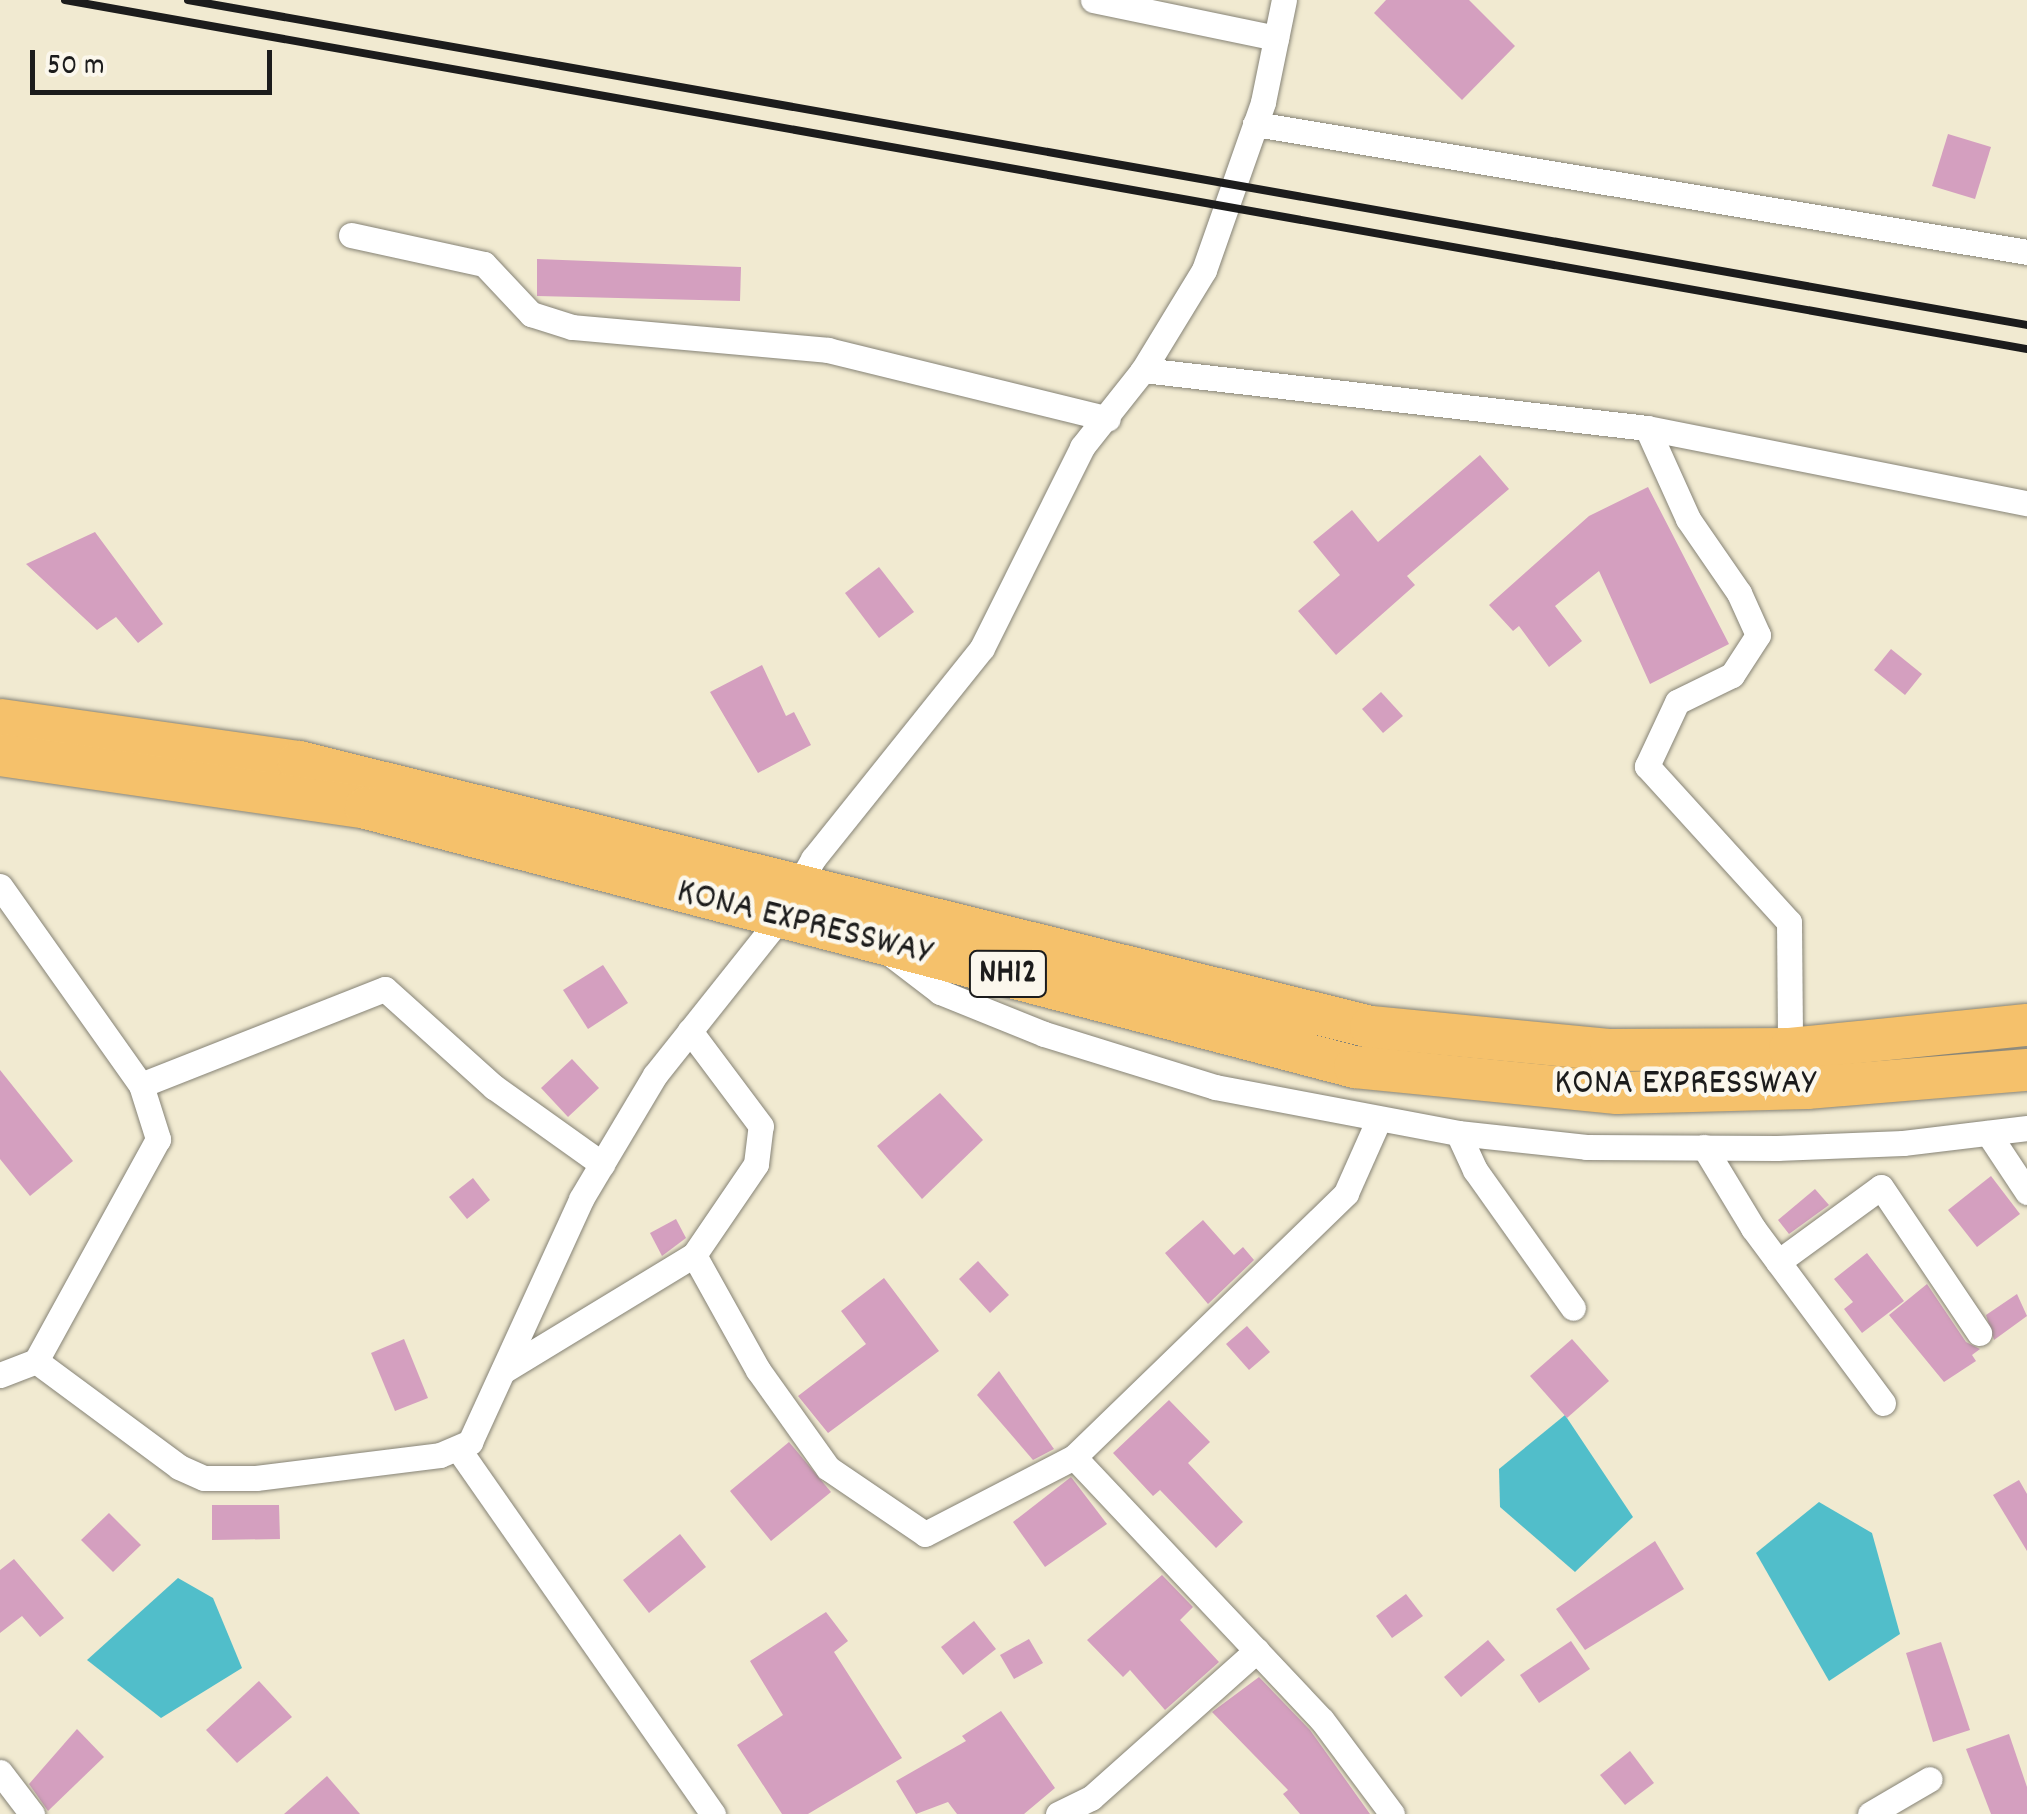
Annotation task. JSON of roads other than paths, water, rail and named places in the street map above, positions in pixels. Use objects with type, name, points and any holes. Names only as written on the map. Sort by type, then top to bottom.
[{"type":"highway","name":"KONA EXPRESSWAY","points":[[0,720],[298,762],[788,902],[872,941],[1356,1067],[1617,1092],[1807,1088],[2027,1070]]},
{"type":"highway","name":"KONA EXPRESSWAY","points":[[0,755],[366,808],[1372,1027],[1610,1050],[1790,1049],[2027,1026]]},
{"type":"street","points":[[1093,0],[1276,38]]},
{"type":"street","points":[[36,1362],[178,1468],[204,1478],[256,1478],[459,1450],[470,1442],[602,1164],[654,1075],[982,648],[1082,447],[1143,370],[1204,270],[1255,124],[1284,0]]},
{"type":"street","points":[[1255,124],[2027,252]]},
{"type":"street","points":[[351,235],[484,264],[531,314],[572,327],[828,350],[1108,419]]},
{"type":"street","points":[[1143,370],[1647,428],[2027,503]]},
{"type":"street","points":[[1647,428],[1688,519],[1739,593],[1758,635],[1732,675],[1677,702],[1647,766],[1789,922],[1790,1049]]},
{"type":"street","points":[[0,886],[141,1085],[158,1138],[36,1362],[0,1375]]},
{"type":"street","points":[[872,941],[940,992],[1044,1034],[1216,1087],[1458,1133],[1586,1147],[1704,1147],[1903,1143],[2027,1128]]},
{"type":"street","points":[[141,1085],[384,989],[494,1087],[602,1164]]},
{"type":"street","points":[[503,1371],[694,1255],[756,1164],[761,1126],[690,1031]]},
{"type":"street","points":[[694,1255],[758,1370],[828,1468],[925,1534],[1074,1457],[1346,1192],[1379,1119]]},
{"type":"street","points":[[1458,1133],[1475,1170],[1574,1308]]},
{"type":"street","points":[[1988,1133],[2027,1192]]},
{"type":"street","points":[[1704,1147],[1778,1262],[1882,1404]]},
{"type":"street","points":[[1778,1262],[1882,1187],[1979,1334]]},
{"type":"street","points":[[459,1450],[713,1814]]},
{"type":"street","points":[[1074,1457],[1322,1720],[1392,1814]]},
{"type":"street","points":[[1058,1814],[1091,1798],[1257,1650]]},
{"type":"street","points":[[0,1772],[32,1814]]},
{"type":"street","points":[[1870,1814],[1930,1779]]},
{"type":"water","points":[[1565,1415],[1633,1517],[1575,1572],[1500,1507],[1499,1469]]},
{"type":"water","points":[[1819,1502],[1872,1533],[1900,1634],[1829,1681],[1756,1553]]},
{"type":"water","points":[[178,1578],[213,1598],[242,1668],[161,1718],[87,1660]]},
{"type":"railway","points":[[65,0],[2027,349]]},
{"type":"railway","points":[[188,0],[2027,325]]}]
